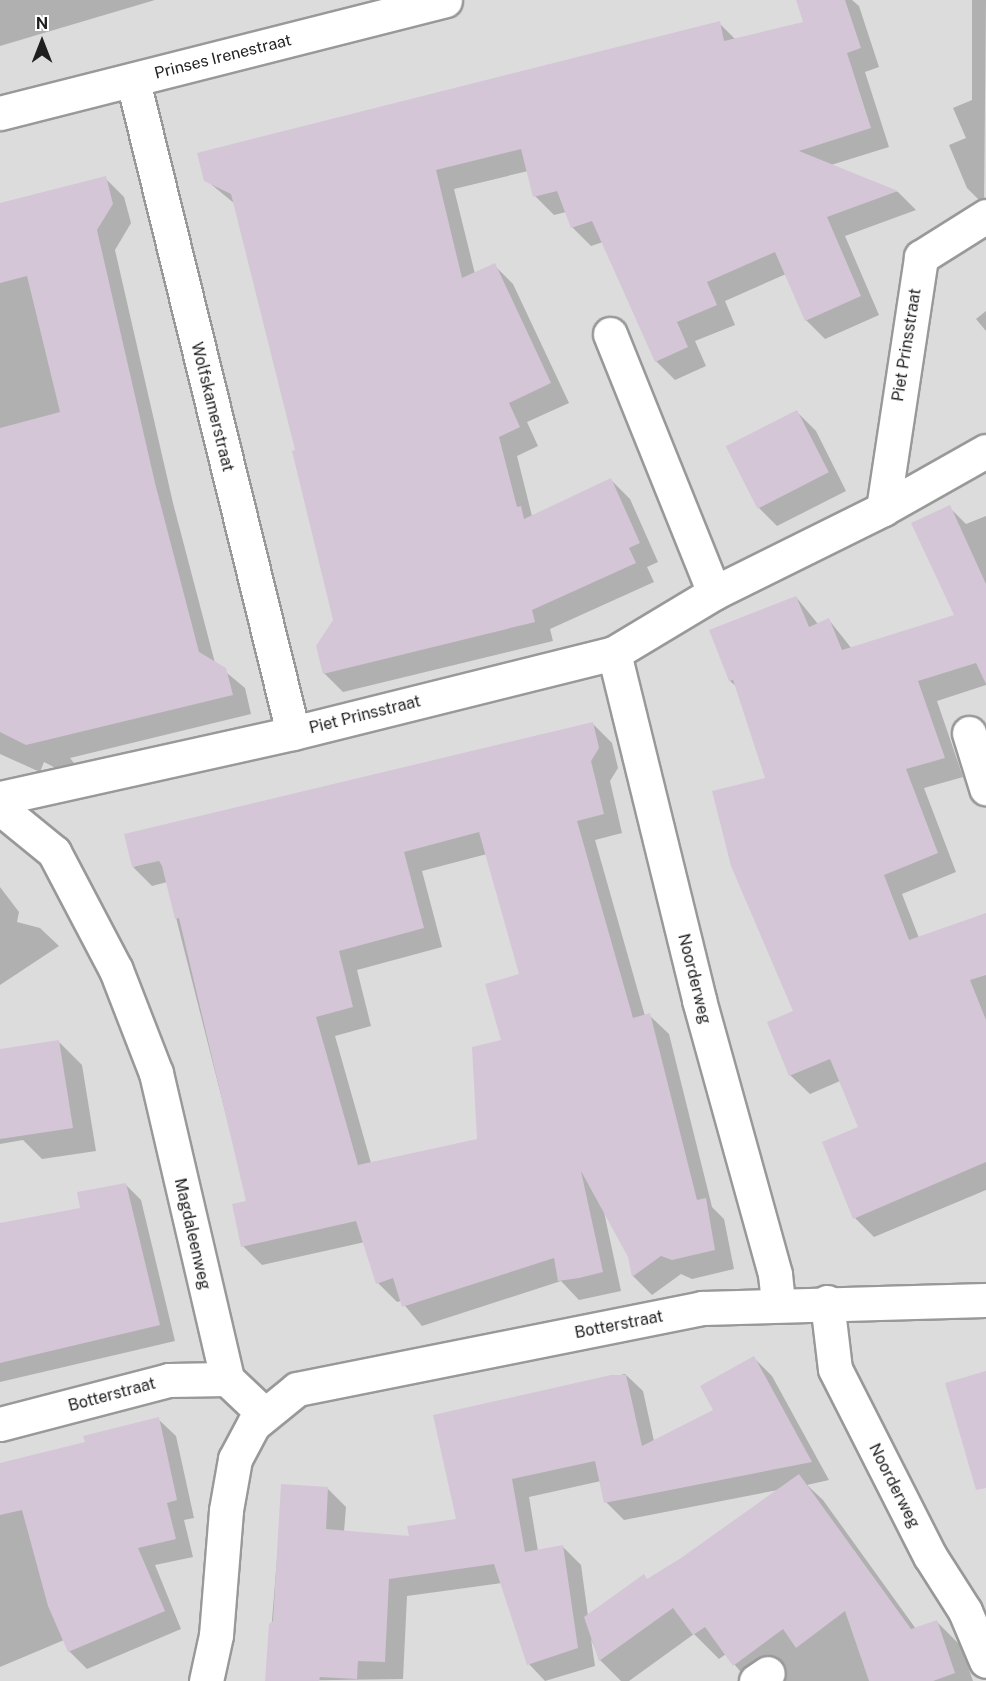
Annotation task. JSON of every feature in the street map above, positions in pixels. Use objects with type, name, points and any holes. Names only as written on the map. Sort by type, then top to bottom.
[{"type":"street","name":"Prinses Irenestraat","points":[[0,113],[445,0]]},
{"type":"street","name":"Wolfskamerstraat","points":[[133,81],[293,733]]},
{"type":"street","name":"Piet Prinsstraat","points":[[883,509],[921,257],[986,216]]},
{"type":"street","points":[[610,334],[714,592]]},
{"type":"street","name":"Piet Prinsstraat","points":[[0,798],[293,733],[614,653],[714,592],[883,509],[986,451]]},
{"type":"street","name":"Noorderweg","points":[[614,653],[699,1000],[775,1274],[778,1304]]},
{"type":"street","points":[[969,733],[986,788]]},
{"type":"street","name":"Magdaleenweg","points":[[0,808],[54,852],[120,980],[156,1073],[226,1379]]},
{"type":"street","name":"Botterstraat","points":[[264,1414],[297,1389],[337,1379],[702,1308],[827,1302],[986,1300]]},
{"type":"street","name":"Noorderweg","points":[[827,1302],[835,1369],[930,1556],[976,1605],[986,1661]]},
{"type":"street","points":[[206,1681],[216,1635],[226,1510],[235,1459],[254,1424],[264,1414],[226,1379]]},
{"type":"street","name":"Botterstraat","points":[[0,1424],[169,1380],[226,1379]]},
{"type":"shaded area","points":[[0,0],[986,0],[986,1681],[0,1681]]},
{"type":"building","points":[[796,0],[845,0],[861,48],[847,53],[871,128],[799,151],[898,191],[827,217],[861,296],[805,321],[775,252],[707,282],[717,305],[677,322],[688,347],[655,362],[592,221],[571,228],[557,191],[533,197],[521,149],[436,170],[462,278],[495,263],[551,383],[509,403],[520,427],[499,437],[517,507],[521,506],[524,519],[611,478],[640,543],[629,548],[636,563],[532,610],[535,622],[323,674],[316,646],[333,620],[292,451],[295,450],[231,194],[204,181],[197,153],[720,21],[724,41],[803,22]]},
{"type":"building","points":[[106,176],[113,204],[97,230],[155,483],[199,652],[226,668],[233,695],[26,745],[0,732],[0,428],[60,412],[27,276],[0,283],[0,203]]},
{"type":"building","points":[[797,410],[829,472],[757,509],[726,446]]},
{"type":"building","points":[[950,505],[986,584],[986,684],[976,663],[918,681],[945,758],[906,769],[938,853],[884,875],[909,940],[986,913],[986,975],[970,980],[986,1020],[986,1162],[853,1219],[822,1142],[858,1127],[830,1059],[789,1076],[767,1022],[793,1011],[731,866],[712,791],[765,778],[733,680],[729,681],[709,630],[796,596],[809,627],[829,618],[842,650],[954,615],[911,523]]},
{"type":"building","points":[[593,722],[599,748],[591,761],[604,814],[577,821],[633,1018],[650,1013],[697,1200],[706,1198],[715,1250],[672,1260],[661,1256],[632,1277],[628,1257],[581,1171],[603,1272],[579,1278],[558,1281],[554,1258],[402,1307],[393,1278],[376,1284],[356,1221],[241,1247],[232,1204],[246,1201],[179,918],[175,919],[159,861],[132,867],[124,834]],"holes":[[[479,832],[519,974],[485,984],[501,1040],[472,1047],[477,1139],[358,1165],[316,1017],[353,1007],[339,951],[424,928],[404,852]]]},
{"type":"building","points":[[59,1040],[73,1128],[0,1139],[0,1049]]},
{"type":"building","points":[[126,1183],[160,1325],[0,1363],[0,1223],[80,1208],[77,1192]]},
{"type":"building","points":[[754,1356],[812,1462],[604,1503],[595,1461],[512,1479],[525,1552],[563,1545],[578,1648],[527,1665],[494,1564],[389,1579],[385,1662],[358,1661],[357,1679],[320,1677],[319,1681],[265,1681],[269,1624],[273,1621],[281,1484],[328,1487],[326,1529],[409,1536],[407,1526],[456,1519],[433,1415],[611,1375],[626,1375],[642,1446],[713,1410],[700,1386]]},
{"type":"building","points":[[986,1371],[986,1488],[976,1490],[945,1383]]},
{"type":"building","points":[[159,1417],[177,1500],[167,1503],[176,1539],[138,1548],[165,1611],[68,1652],[48,1606],[22,1510],[0,1515],[0,1463],[85,1442],[83,1436]]},
{"type":"building","points":[[799,1474],[911,1629],[937,1620],[955,1673],[933,1681],[869,1681],[845,1611],[796,1648],[783,1629],[733,1666],[705,1627],[693,1635],[673,1608],[599,1661],[584,1617],[644,1574],[647,1579],[681,1558]]}]
